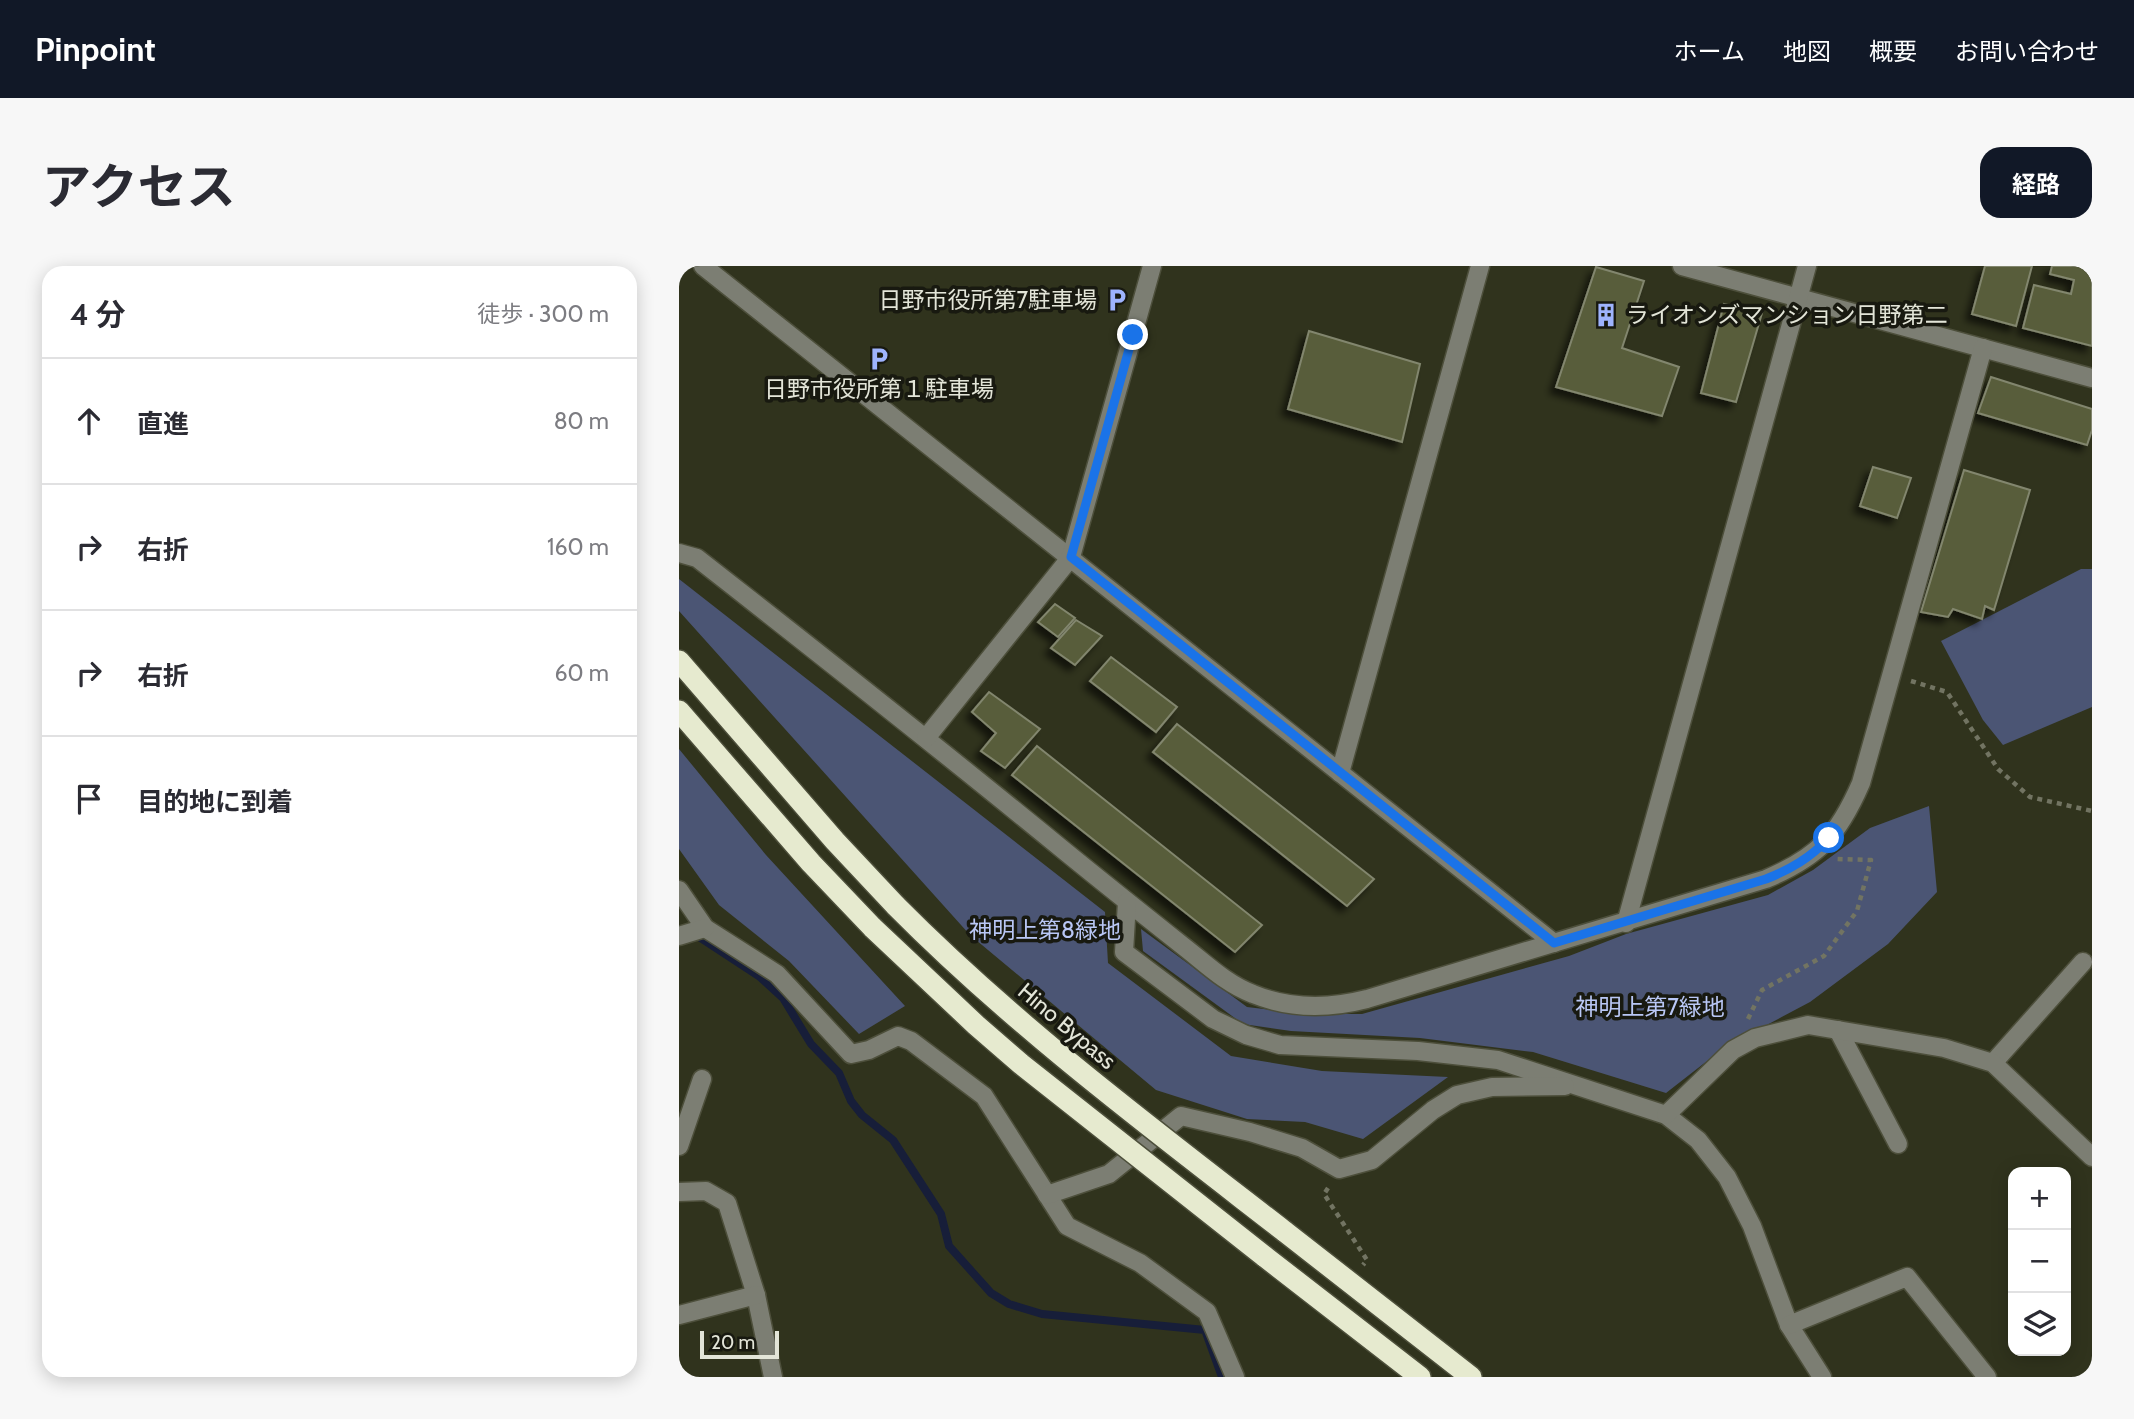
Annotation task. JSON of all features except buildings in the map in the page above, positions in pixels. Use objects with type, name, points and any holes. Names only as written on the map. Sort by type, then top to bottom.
[{"type":"highway","name":"Hino Bypass","points":[[679,661],[835,841],[895,906],[967,975],[1038,1037],[1471,1377]]},
{"type":"highway","points":[[679,711],[811,863],[873,928],[976,1026],[1420,1377]]},
{"type":"street","points":[[703,266],[1554,943]]},
{"type":"street","points":[[926,738],[1071,557],[1152,266]]},
{"type":"street","points":[[1340,773],[1479,266]]},
{"type":"street","points":[[1682,266],[2092,378]]},
{"type":"street","points":[[1626,923],[1807,266]]},
{"type":"street","points":[[679,552],[697,558],[1229,982],[1252,994],[1299,1006],[1331,1007],[1626,923],[1766,879],[1812,856],[1848,812],[1861,783],[1983,348]]},
{"type":"street","points":[[679,890],[705,928],[777,974],[851,1054],[869,1051],[898,1036],[911,1041],[984,1096],[1067,1226],[1140,1263],[1207,1312],[1235,1377]]},
{"type":"street","points":[[1127,902],[1124,952],[1213,1019],[1246,1035],[1280,1045],[1418,1051],[1498,1060],[1666,1115],[1698,1140],[1727,1177],[1752,1226],[1789,1325],[1822,1377]]},
{"type":"street","points":[[679,936],[705,928]]},
{"type":"street","points":[[1993,1063],[2083,962]]},
{"type":"street","points":[[1666,1115],[1733,1050],[1755,1038],[1808,1025],[1944,1048],[1993,1063],[2092,1157]]},
{"type":"street","points":[[1838,1030],[1898,1144]]},
{"type":"street","points":[[679,1146],[702,1079]]},
{"type":"street","points":[[1047,1195],[1109,1174],[1181,1116],[1250,1132],[1302,1148],[1339,1169],[1372,1160],[1433,1110],[1457,1095],[1492,1087],[1575,1085]]},
{"type":"street","points":[[679,1192],[706,1191],[727,1203],[756,1295],[773,1377]]},
{"type":"street","points":[[1789,1325],[1907,1277],[1987,1377]]},
{"type":"street","points":[[679,1315],[756,1295]]},
{"type":"path","points":[[1890,675],[1947,692],[1998,769],[2030,797],[2092,811]]},
{"type":"path","points":[[1733,1050],[1762,990],[1824,956],[1857,911],[1871,860],[1812,856]]},
{"type":"path","points":[[1339,1169],[1324,1194],[1367,1260],[1349,1282]]},
{"type":"green space","points":[[2081,569],[2092,569],[2092,707],[2003,745],[1983,720],[1941,641]]},
{"type":"green space","name":"神明上第8緑地","points":[[679,579],[1105,912],[1108,963],[1231,1056],[1322,1071],[1448,1077],[1363,1139],[1305,1122],[1247,1119],[1156,1090],[970,935],[679,611]]},
{"type":"green space","points":[[679,749],[766,855],[905,1006],[859,1034],[789,961],[719,905],[679,849]]},
{"type":"green space","name":"神明上第7緑地","points":[[1929,806],[1937,892],[1888,944],[1810,1002],[1725,1047],[1666,1093],[1533,1052],[1420,1038],[1291,1031],[1243,1024],[1143,951],[1141,929],[1247,1007],[1304,1014],[1362,1014],[1569,956],[1626,934],[1768,895],[1813,870],[1870,828]]},
{"type":"waterway","points":[[699,937],[760,977],[783,998],[811,1044],[839,1073],[851,1101],[862,1115],[893,1140],[941,1214],[949,1246],[991,1293],[1009,1304],[1042,1314],[1205,1330],[1222,1377]]},
{"type":"place","name":"日野市役所第7駐車場","points":[[1117,300]]},
{"type":"place","name":"ライオンズマンション日野第二","points":[[1606,315]]},
{"type":"place","name":"日野市役所第１駐車場","points":[[879,359]]},
{"type":"route","points":[[1133,335],[1071,557],[1554,943],[1766,879],[1812,856],[1829,838]]}]
